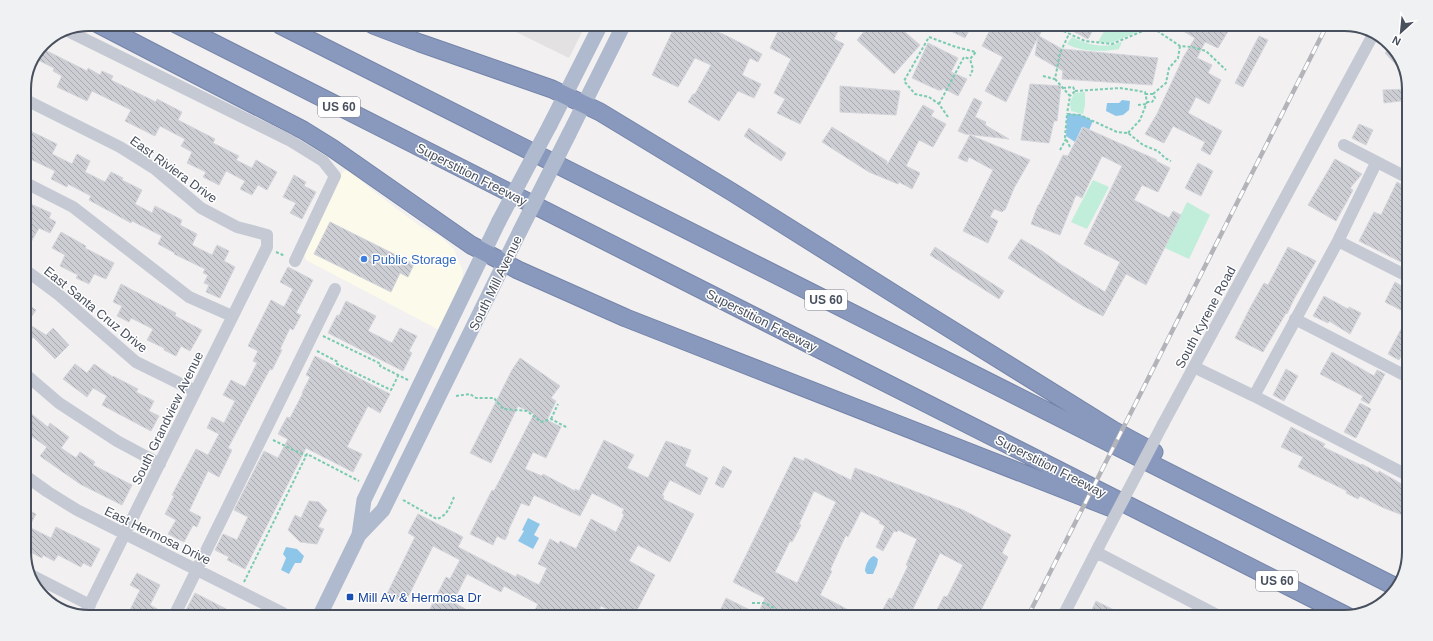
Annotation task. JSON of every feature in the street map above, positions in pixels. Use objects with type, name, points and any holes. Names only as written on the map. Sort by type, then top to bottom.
[{"type":"highway","points":[[112,31],[303,130],[332,148],[471,245],[504,263],[626,318],[1208,546]]},
{"type":"highway","name":"Superstition Freeway","points":[[190,31],[1335,610]]},
{"type":"highway","name":"US 60","points":[[292,31],[1392,585]]},
{"type":"highway","points":[[389,31],[565,95],[600,112],[732,192],[1113,430],[1372,574]]},
{"type":"main road","name":"South Mill Avenue","points":[[322,610],[359,534],[364,500],[484,252],[597,31]]},
{"type":"main road","name":"South Mill Avenue","points":[[359,534],[383,510],[504,263],[620,31]]},
{"type":"street","points":[[73,33],[289,140],[323,161],[335,176],[295,260]]},
{"type":"street","name":"South Kyrene Road","points":[[1066,610],[1163,424],[1371,38]]},
{"type":"street","name":"East Riviera Drive","points":[[31,102],[120,146],[155,169],[201,208],[237,227],[267,235]]},
{"type":"street","points":[[1344,145],[1402,175]]},
{"type":"street","points":[[1254,396],[1338,241],[1376,162]]},
{"type":"street","points":[[31,186],[73,207],[189,297],[232,316]]},
{"type":"street","name":"South Grandview Avenue","points":[[88,609],[267,247],[267,235]]},
{"type":"street","points":[[1338,241],[1402,273]]},
{"type":"street","name":"East Santa Cruz Drive","points":[[31,273],[59,295],[136,362],[195,392]]},
{"type":"street","points":[[177,610],[335,289]]},
{"type":"street","points":[[1295,319],[1402,374]]},
{"type":"street","points":[[1194,367],[1254,396],[1402,472]]},
{"type":"street","points":[[31,379],[59,403],[117,441],[160,464]]},
{"type":"street","name":"East Hermosa Drive","points":[[31,480],[64,503],[277,610]]},
{"type":"street","points":[[1098,549],[1210,610]]},
{"type":"street","points":[[38,579],[88,609]]},
{"type":"path","points":[[1063,31],[1084,42],[1112,44],[1144,31]]},
{"type":"path","points":[[1157,31],[1180,46],[1192,47],[1206,51],[1226,70]]},
{"type":"path","points":[[1055,79],[1060,53],[1069,34]]},
{"type":"path","points":[[948,117],[939,104],[929,97],[916,94],[904,81],[929,37],[956,47],[976,52],[970,59]]},
{"type":"path","points":[[1060,150],[1066,139],[1070,96],[1075,91],[1120,88],[1144,92],[1145,94],[1153,94],[1166,83],[1169,68],[1178,58],[1180,46]]},
{"type":"path","points":[[939,104],[964,57],[970,59]]},
{"type":"path","points":[[970,59],[973,69],[970,76]]},
{"type":"path","points":[[1043,76],[1055,79],[1070,96]]},
{"type":"path","points":[[1062,88],[1073,87],[1075,91]]},
{"type":"path","points":[[1128,133],[1140,120],[1146,103],[1145,94]]},
{"type":"path","points":[[1138,105],[1152,102],[1155,98],[1153,94]]},
{"type":"path","points":[[1068,114],[1080,115],[1117,132],[1128,133],[1143,145],[1158,151],[1165,158],[1171,161]]},
{"type":"path","points":[[1066,139],[1070,147]]},
{"type":"path","points":[[314,332],[381,364],[380,366],[409,380]]},
{"type":"path","points":[[307,346],[338,362],[338,364],[391,390],[398,376]]},
{"type":"path","points":[[456,396],[470,394],[476,398],[494,398],[503,409],[527,411],[542,422],[551,419],[568,428]]},
{"type":"path","points":[[551,419],[558,404]]},
{"type":"path","points":[[263,435],[306,456],[307,454],[359,481]]},
{"type":"path","points":[[244,583],[306,456]]},
{"type":"path","points":[[403,500],[437,518],[444,516],[454,496]]},
{"type":"path","points":[[752,603],[764,603],[777,610]]},
{"type":"shaded area","points":[[514,31],[582,31],[569,58]]},
{"type":"shaded area","points":[[347,169],[420,226],[441,237],[454,249],[463,271],[461,283],[439,330],[306,260],[303,251],[342,173]]},
{"type":"green space","points":[[1104,31],[1140,31],[1111,43],[1098,42]]},
{"type":"green space","points":[[1072,37],[1090,44],[1103,46],[1122,42],[1119,49],[1093,51],[1079,49],[1067,44]]},
{"type":"green space","points":[[1085,92],[1083,114],[1071,111],[1070,103],[1074,93]]},
{"type":"green space","points":[[1093,180],[1109,187],[1087,229],[1071,222]]},
{"type":"green space","points":[[1187,202],[1210,215],[1189,259],[1165,248]]},
{"type":"water","points":[[1122,100],[1130,101],[1129,110],[1123,115],[1116,116],[1106,111],[1107,103],[1119,103]]},
{"type":"water","points":[[1067,114],[1081,115],[1093,121],[1089,130],[1082,127],[1075,142],[1066,136]]},
{"type":"water","points":[[528,518],[540,524],[534,535],[539,538],[533,549],[518,541],[524,531],[522,530]]},
{"type":"water","points":[[286,547],[297,549],[304,556],[301,563],[295,563],[289,574],[281,570],[286,558],[283,554]]},
{"type":"water","points":[[874,556],[878,559],[877,565],[873,574],[867,574],[865,571],[867,564],[870,558]]},
{"type":"building","points":[[673,31],[713,31],[723,34],[762,54],[758,62],[750,58],[742,75],[761,84],[754,98],[738,91],[719,121],[688,102],[693,94],[695,94],[711,65],[695,58],[678,87],[652,75]]},
{"type":"building","points":[[778,31],[838,31],[834,39],[844,44],[800,124],[777,113],[785,99],[774,93],[791,59],[770,48]]},
{"type":"building","points":[[865,31],[904,31],[920,45],[894,74],[857,40]]},
{"type":"building","points":[[951,31],[969,31],[965,38]]},
{"type":"building","points":[[990,31],[1042,31],[1039,36],[1062,49],[1158,58],[1152,85],[1062,79],[1063,71],[1035,55],[1038,37],[1006,102],[985,91],[1003,57],[982,46]]},
{"type":"building","points":[[1073,31],[1092,31],[1088,39]]},
{"type":"building","points":[[1183,31],[1228,31],[1218,48],[1205,42],[1197,58],[1212,65],[1208,73],[1221,80],[1209,104],[1196,97],[1188,113],[1222,131],[1210,155],[1201,150],[1205,142],[1173,126],[1164,143],[1145,134],[1157,114],[1184,56],[1195,38]]},
{"type":"building","points":[[1259,36],[1268,40],[1243,87],[1235,83]]},
{"type":"building","points":[[928,43],[958,58],[951,72],[967,79],[958,96],[943,88],[942,90],[938,90],[912,78]]},
{"type":"building","points":[[46,51],[87,71],[88,68],[100,75],[102,71],[113,76],[111,80],[156,102],[157,99],[182,112],[178,120],[215,139],[213,143],[239,156],[236,160],[252,168],[256,160],[277,172],[267,190],[258,185],[252,195],[240,189],[245,181],[226,171],[219,185],[203,177],[206,172],[187,163],[192,152],[181,146],[185,139],[160,126],[155,136],[125,121],[131,110],[92,91],[87,101],[57,87],[62,76],[53,71],[54,68],[39,60]]},
{"type":"building","points":[[1388,52],[1397,65],[1385,53]]},
{"type":"building","points":[[1030,84],[1061,86],[1057,121],[1054,121],[1049,143],[1021,140]]},
{"type":"building","points":[[840,86],[900,91],[896,115],[840,112]]},
{"type":"building","points":[[1402,89],[1402,101],[1384,103],[1383,90]]},
{"type":"building","points":[[974,98],[982,102],[975,117],[986,122],[985,125],[1009,139],[965,134],[958,131]]},
{"type":"building","points":[[923,105],[934,111],[931,116],[946,124],[933,147],[919,140],[906,166],[920,173],[912,189],[899,182],[898,184],[869,172],[822,142],[832,127],[887,161],[887,165]]},
{"type":"building","points":[[1359,124],[1373,130],[1366,145],[1352,138]]},
{"type":"building","points":[[1083,127],[1157,160],[1156,161],[1170,168],[1158,192],[1142,185],[1134,200],[1169,218],[1173,211],[1181,215],[1146,285],[1126,274],[1103,316],[1083,306],[1008,258],[1021,239],[1105,292],[1120,262],[1084,244],[1122,166],[1102,156],[1082,198],[1076,195],[1060,235],[1031,224],[1038,205],[1063,155],[1068,156]]},
{"type":"building","points":[[749,128],[786,153],[781,161],[744,136]]},
{"type":"building","points":[[31,131],[57,144],[52,154],[72,164],[77,154],[90,161],[85,172],[105,182],[111,172],[123,178],[122,180],[142,190],[135,204],[152,213],[155,206],[182,220],[180,225],[197,234],[192,245],[212,255],[217,245],[229,251],[224,261],[235,267],[220,298],[206,292],[209,285],[204,283],[208,275],[203,273],[205,269],[174,254],[175,253],[158,244],[162,236],[132,221],[131,223],[89,200],[91,196],[68,184],[67,187],[51,179],[55,171],[31,159]]},
{"type":"building","points":[[970,135],[1030,160],[1014,188],[1005,210],[1002,212],[994,209],[990,217],[998,221],[988,243],[963,231],[993,170],[969,157],[967,162],[958,158]]},
{"type":"building","points":[[1335,159],[1362,174],[1350,188],[1353,190],[1336,221],[1308,205]]},
{"type":"building","points":[[1198,163],[1213,171],[1201,196],[1185,188]]},
{"type":"building","points":[[294,175],[306,182],[304,186],[316,192],[302,219],[290,213],[296,203],[283,197]]},
{"type":"building","points":[[1397,182],[1402,185],[1402,262],[1359,241],[1374,212],[1381,215]]},
{"type":"building","points":[[31,204],[51,213],[49,218],[56,222],[50,233],[39,228],[31,242]]},
{"type":"building","name":"Public Storage","points":[[330,222],[414,264],[408,277],[400,273],[391,292],[314,254]]},
{"type":"building","points":[[61,232],[86,246],[85,248],[114,263],[106,279],[94,274],[89,284],[76,278],[78,275],[60,266],[65,255],[52,248]]},
{"type":"building","points":[[935,247],[1004,291],[999,299],[930,255]]},
{"type":"building","points":[[1288,247],[1316,261],[1287,314],[1286,313],[1263,352],[1235,338],[1264,283],[1268,285]]},
{"type":"building","points":[[288,267],[313,280],[296,313],[301,315],[293,330],[290,328],[280,349],[282,350],[272,370],[270,369],[228,448],[232,450],[219,477],[208,471],[189,511],[201,517],[197,527],[193,525],[184,542],[168,534],[176,520],[165,514],[174,496],[172,495],[196,449],[208,455],[219,434],[207,428],[212,417],[224,423],[235,401],[223,395],[231,380],[245,387],[257,363],[253,361],[258,351],[248,346],[271,300],[284,307],[293,289],[280,282]]},
{"type":"building","points":[[1395,282],[1402,286],[1402,310],[1385,302]]},
{"type":"building","points":[[121,284],[176,313],[175,316],[202,330],[190,351],[181,346],[176,356],[164,350],[164,348],[147,340],[153,329],[131,318],[129,322],[117,316],[122,306],[113,302]]},
{"type":"building","points":[[1324,296],[1348,309],[1349,307],[1361,313],[1350,334],[1329,321],[1328,323],[1313,316]]},
{"type":"building","points":[[346,301],[376,316],[368,331],[392,343],[400,328],[417,336],[409,351],[412,353],[403,371],[328,333],[337,315],[339,316]]},
{"type":"building","points":[[31,307],[36,310],[31,317]]},
{"type":"building","points":[[31,326],[46,335],[53,328],[69,345],[55,359],[33,337],[31,340]]},
{"type":"building","points":[[1402,327],[1402,354],[1399,360],[1388,354]]},
{"type":"building","points":[[1332,352],[1374,376],[1377,370],[1385,374],[1369,404],[1361,400],[1363,396],[1320,374]]},
{"type":"building","points":[[315,356],[390,394],[380,413],[368,406],[347,447],[362,454],[353,472],[306,448],[245,569],[227,560],[229,557],[215,550],[223,534],[237,540],[248,517],[234,510],[264,451],[278,458],[288,439],[278,434],[287,417],[290,418],[303,393],[310,377],[306,375]]},
{"type":"building","points":[[520,358],[560,386],[551,398],[556,401],[547,420],[561,427],[546,458],[533,452],[525,469],[542,476],[543,474],[575,491],[575,489],[579,491],[604,440],[634,455],[627,468],[648,478],[666,441],[691,450],[685,466],[708,478],[700,495],[670,480],[662,495],[664,496],[663,499],[694,514],[670,562],[638,545],[629,561],[655,575],[637,610],[609,610],[601,606],[599,610],[535,610],[538,604],[504,586],[501,592],[467,574],[453,602],[467,610],[430,610],[446,577],[450,579],[460,560],[433,546],[405,603],[387,594],[415,537],[408,533],[418,514],[463,537],[458,547],[516,577],[517,574],[539,585],[547,568],[538,564],[550,539],[559,544],[560,541],[576,549],[591,519],[616,532],[624,515],[622,513],[624,509],[592,493],[580,516],[534,495],[529,506],[521,503],[505,540],[497,536],[493,545],[470,534],[492,490],[494,491],[534,414],[518,406],[491,463],[470,453],[512,370]]},
{"type":"building","points":[[75,364],[87,373],[94,364],[113,377],[138,389],[136,392],[154,401],[149,411],[159,416],[151,431],[102,405],[107,396],[93,388],[87,397],[63,379]]},
{"type":"building","points":[[1286,369],[1298,376],[1284,401],[1273,395]]},
{"type":"building","points":[[1360,403],[1371,409],[1356,438],[1344,432]]},
{"type":"building","points":[[31,414],[48,427],[50,423],[69,437],[61,448],[76,458],[80,452],[95,462],[93,465],[132,485],[122,505],[80,484],[40,456],[47,447],[31,436]]},
{"type":"building","points":[[1291,427],[1325,444],[1323,447],[1361,465],[1362,464],[1378,473],[1379,471],[1402,484],[1402,515],[1360,496],[1358,499],[1346,493],[1347,491],[1298,467],[1303,457],[1281,447]]},
{"type":"building","points":[[794,457],[804,461],[805,458],[851,480],[855,468],[963,510],[1011,535],[1002,553],[1008,557],[981,610],[937,610],[944,596],[947,597],[963,565],[940,553],[912,610],[883,610],[889,598],[892,599],[908,566],[906,565],[917,539],[898,530],[897,532],[894,531],[883,551],[876,547],[885,526],[879,523],[880,521],[861,511],[848,537],[846,535],[830,570],[832,571],[820,595],[848,610],[760,610],[765,598],[733,582]],"holes":[[[814,491],[836,502],[797,583],[775,572],[790,541],[792,542],[801,525],[799,524]]]},
{"type":"building","points":[[723,466],[732,471],[723,488],[715,484]]},
{"type":"building","points":[[309,501],[319,502],[327,510],[318,527],[324,529],[317,544],[300,542],[288,530],[295,515],[301,518]]},
{"type":"building","points":[[31,512],[36,514],[31,523]]},
{"type":"building","points":[[56,527],[100,549],[91,567],[83,563],[81,567],[58,555],[54,561],[43,555],[42,558],[31,552],[31,528],[51,538]]},
{"type":"building","points":[[137,573],[160,585],[150,605],[159,610],[130,610],[140,590],[130,585]]},
{"type":"building","points":[[195,593],[228,610],[186,610]]},
{"type":"building","points":[[726,598],[750,610],[720,610]]},
{"type":"building","points":[[1096,601],[1114,610],[1092,610]]},
{"type":"railway","points":[[1031,610],[1324,31]]},
{"type":"place","name":"Public Storage","points":[[364,259]]},
{"type":"place","name":"Mill Av & Hermosa Dr","points":[[350,597]]}]
